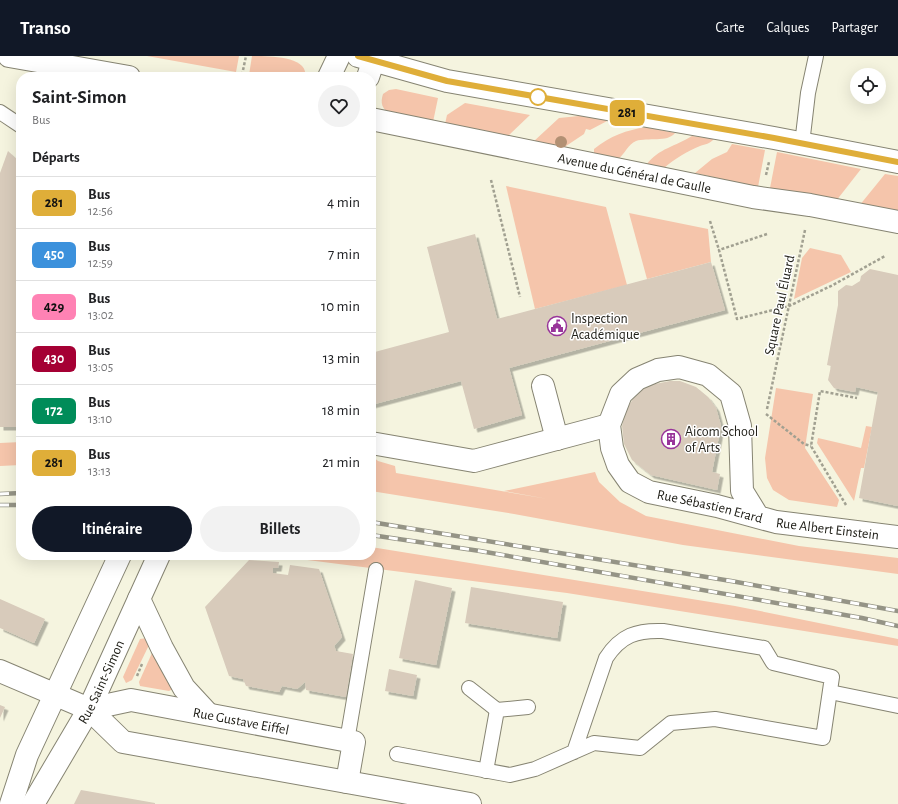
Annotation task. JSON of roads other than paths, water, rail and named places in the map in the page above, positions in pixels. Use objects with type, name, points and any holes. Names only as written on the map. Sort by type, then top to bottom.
[{"type":"street","points":[[9,56],[100,72]]},
{"type":"street","points":[[331,72],[339,56]]},
{"type":"street","points":[[365,64],[447,81],[898,162]]},
{"type":"street","name":"Avenue du Général de Gaulle","points":[[376,120],[753,197],[810,205],[898,222]]},
{"type":"street","name":"Rue Sébastien Erard","points":[[679,367],[708,375],[731,394],[740,426],[742,491],[758,517],[649,492],[630,482],[618,465],[612,448],[609,425],[620,394],[637,379],[658,370],[679,367]]},
{"type":"street","points":[[543,386],[557,439]]},
{"type":"street","points":[[376,444],[474,461],[609,425]]},
{"type":"street","name":"Rue Albert Einstein","points":[[758,517],[776,522],[898,537]]},
{"type":"street","points":[[11,804],[27,755],[118,560]]},
{"type":"street","name":"Rue Saint-Simon","points":[[33,804],[89,709],[157,560]]},
{"type":"street","points":[[139,599],[162,648],[184,688],[208,714]]},
{"type":"street","points":[[0,671],[89,709],[123,742],[470,804]]},
{"type":"street","name":"Rue Gustave Eiffel","points":[[89,709],[131,700],[347,741]]},
{"type":"street","points":[[346,782],[354,742],[347,741]]},
{"type":"lane","points":[[802,144],[808,93],[816,56]]},
{"type":"lane","points":[[0,112],[16,123]]},
{"type":"lane","points":[[347,741],[376,570]]},
{"type":"lane","points":[[397,754],[510,775],[535,769],[574,752],[594,742],[640,748],[671,723],[716,719],[823,738],[832,677],[773,663],[764,648],[664,631],[650,630],[635,634],[624,638],[614,645],[606,658],[574,752]]},
{"type":"lane","points":[[469,688],[497,710],[528,707]]},
{"type":"lane","points":[[830,692],[898,706]]},
{"type":"lane","points":[[486,771],[497,710]]},
{"type":"railway","points":[[0,494],[16,493]]},
{"type":"railway","points":[[0,505],[16,505]]},
{"type":"railway","points":[[376,523],[731,581],[898,611]]},
{"type":"railway","points":[[376,536],[480,551],[862,618],[898,626]]},
{"type":"place","name":"Inspection Académique","points":[[557,326]]},
{"type":"place","name":"Aicom School of Arts","points":[[671,439]]}]
